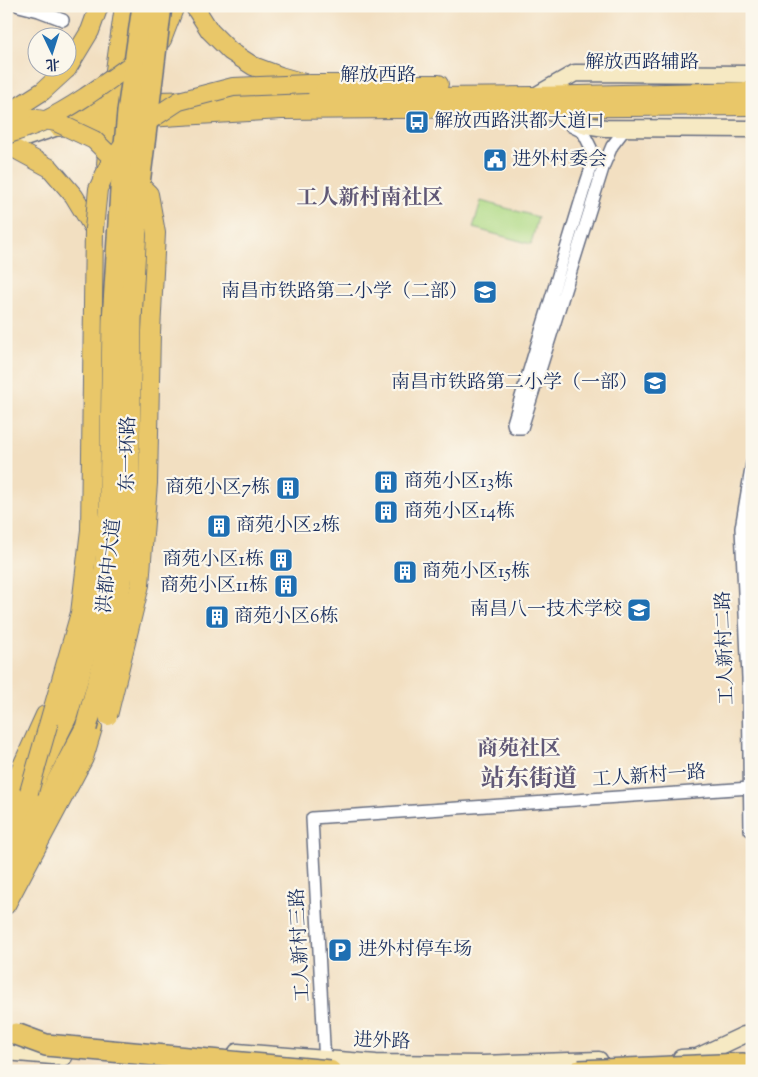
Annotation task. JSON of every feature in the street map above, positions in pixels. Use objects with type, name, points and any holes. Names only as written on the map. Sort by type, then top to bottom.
[{"type":"highway","name":"东一环路","points":[[6,838],[66,716],[92,630],[105,569],[110,512],[113,322],[121,190],[128,112],[143,6]]},
{"type":"highway","name":"东一环路","points":[[6,878],[86,728],[112,631],[123,569],[128,511],[131,320],[138,192],[161,6]]},
{"type":"highway","points":[[9,1040],[46,1045],[327,1067]]},
{"type":"highway","points":[[579,1071],[743,1064],[752,1068]]},
{"type":"main road","points":[[6,114],[44,91],[67,69],[90,31],[99,6]]},
{"type":"main road","points":[[106,6],[117,57]]},
{"type":"main road","name":"洪都中大道","points":[[6,801],[79,638],[90,580],[96,521],[96,363],[102,221],[110,113],[124,6]]},
{"type":"main road","points":[[160,45],[165,6]]},
{"type":"main road","points":[[6,134],[42,122],[97,89],[139,59],[156,35],[165,6]]},
{"type":"main road","points":[[160,45],[175,6]]},
{"type":"main road","points":[[194,6],[210,32],[230,51],[253,66],[308,84]]},
{"type":"main road","name":"洪都中大道","points":[[6,905],[84,758],[127,618],[137,524],[140,256],[144,190],[160,45]]},
{"type":"main road","points":[[29,792],[80,613],[90,530],[94,229],[98,189],[110,163],[135,130],[179,100],[233,87],[308,84],[455,84],[482,96]]},
{"type":"main road","name":"解放西路","points":[[154,109],[281,110],[535,102],[752,91]]},
{"type":"main road","name":"解放西路","points":[[6,134],[61,120],[110,113],[309,98],[482,96],[535,102],[752,106]]},
{"type":"main road","points":[[6,114],[56,122],[94,140],[149,194],[156,234],[151,332],[148,483],[140,585],[108,716],[82,781],[6,919]]},
{"type":"main road","name":"解放西路","points":[[6,121],[61,120]]},
{"type":"main road","points":[[6,146],[14,148],[50,168],[74,196],[94,229]]},
{"type":"street","points":[[18,6],[63,20]]},
{"type":"street","points":[[535,102],[575,73],[752,74]]},
{"type":"street","name":"解放西路辅路","points":[[535,102],[577,83],[752,83]]},
{"type":"street","points":[[535,102],[752,110]]},
{"type":"street","points":[[535,102],[586,125],[605,128],[752,129]]},
{"type":"street","points":[[535,102],[583,132],[591,148],[593,162],[513,424],[517,428],[522,428],[604,166],[612,146],[625,129]]},
{"type":"street","points":[[6,109],[61,120]]},
{"type":"street","points":[[6,146],[61,120]]},
{"type":"street","name":"工人新村二路","points":[[752,463],[741,528],[748,678],[750,830],[752,830]]},
{"type":"street","name":"工人新村一路","points":[[312,818],[750,788]]},
{"type":"street","name":"工人新村三路","points":[[312,818],[327,1067]]},
{"type":"street","name":"进外路","points":[[327,1067],[376,1063],[699,1064],[744,1035],[752,1035]]},
{"type":"street","points":[[9,1040],[223,1071]]},
{"type":"street","points":[[714,1071],[752,1057]]},
{"type":"green space","points":[[481,201],[538,217],[531,244],[473,228]]},
{"type":"place","name":"解放西路洪都大道口","points":[[417,122]]},
{"type":"place","name":"进外村委会","points":[[495,160]]},
{"type":"place","name":"南昌市铁路第二小学（二部）","points":[[485,292]]},
{"type":"place","name":"南昌市铁路第二小学（一部）","points":[[655,383]]},
{"type":"place","name":"商苑小区13栋","points":[[386,482]]},
{"type":"place","name":"商苑小区7栋","points":[[288,488]]},
{"type":"place","name":"商苑小区14栋","points":[[386,512]]},
{"type":"place","name":"商苑小区2栋","points":[[219,526]]},
{"type":"place","name":"商苑小区1栋","points":[[281,560]]},
{"type":"place","name":"商苑小区15栋","points":[[405,572]]},
{"type":"place","name":"商苑小区11栋","points":[[286,586]]},
{"type":"place","name":"南昌八一技术学校","points":[[639,610]]},
{"type":"place","name":"商苑小区6栋","points":[[217,617]]},
{"type":"place","name":"进外村停车场","points":[[340,950]]},
{"type":"district","name":"工人新村南社区","points":[[370,199]]},
{"type":"district","name":"商苑社区","points":[[519,750]]},
{"type":"district","name":"站东街道","points":[[529,780]]}]
